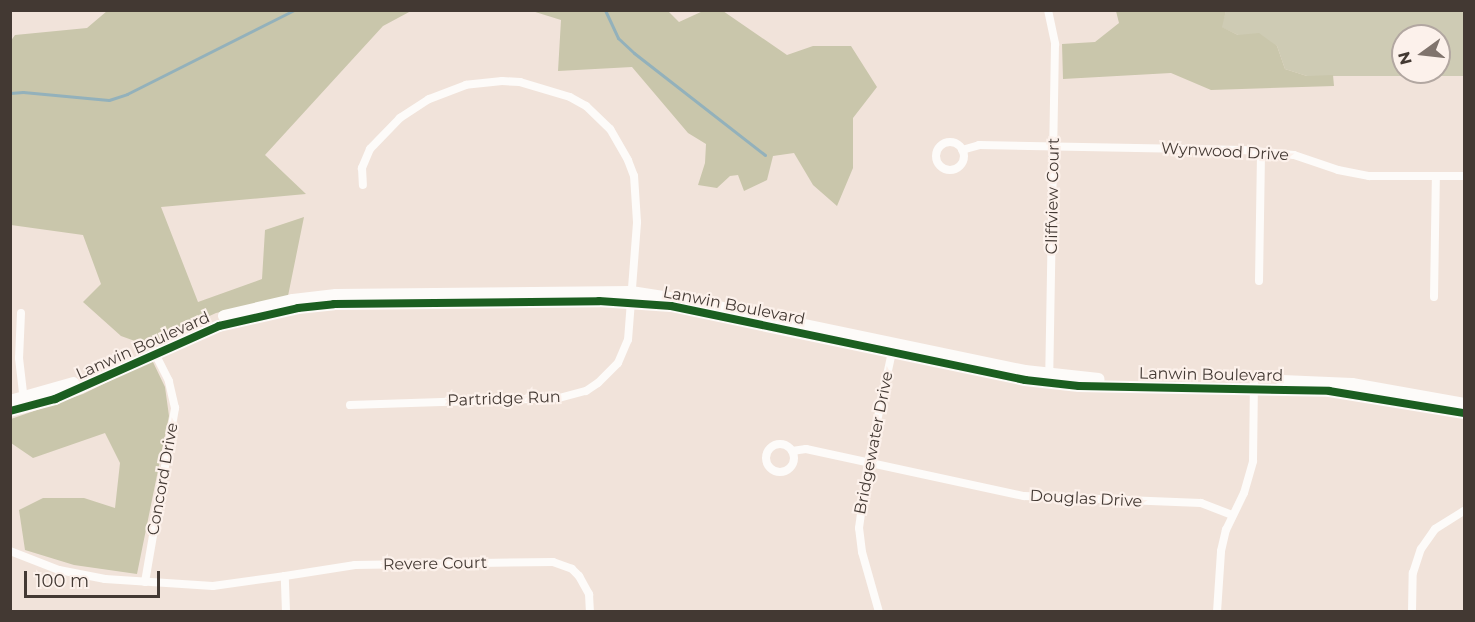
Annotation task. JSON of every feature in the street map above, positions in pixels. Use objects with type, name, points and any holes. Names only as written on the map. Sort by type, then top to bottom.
[{"type":"street","name":"Cliffview Court","points":[[1048,10],[1055,44],[1049,378]]},
{"type":"street","name":"Partridge Run","points":[[350,405],[572,396],[598,383],[618,363],[628,340],[638,209],[634,176],[628,160],[620,144],[598,117],[586,106],[553,90],[520,82],[484,82],[466,85],[429,99],[392,124],[375,142],[362,168],[363,186]]},
{"type":"street","name":"Wynwood Drive","points":[[962,150],[979,145],[1261,152],[1294,155],[1351,173],[1464,176]]},
{"type":"street","points":[[1259,281],[1261,152]]},
{"type":"street","points":[[1434,297],[1436,176]]},
{"type":"street","name":"Lanwin Boulevard","points":[[10,411],[154,350],[213,320],[255,307],[336,295],[631,297],[690,301],[892,348],[1025,371],[1049,378],[1254,385],[1352,384],[1464,404]]},
{"type":"street","points":[[21,313],[19,358],[25,403]]},
{"type":"street","name":"Bridgewater Drive","points":[[879,612],[862,552],[859,528],[868,463],[892,348]]},
{"type":"street","name":"Concord Drive","points":[[145,582],[175,415],[173,393],[154,350]]},
{"type":"street","points":[[1217,612],[1221,551],[1233,515],[1244,493],[1253,461],[1254,385]]},
{"type":"street","name":"Lanwin Boulevard","points":[[1254,385],[1362,395],[1464,413]]},
{"type":"street","name":"Lanwin Boulevard","points":[[10,401],[25,403]]},
{"type":"street","name":"Douglas Drive","points":[[792,451],[806,449],[1024,496],[1201,503],[1233,515]]},
{"type":"street","points":[[1412,612],[1413,573],[1421,549],[1436,529],[1464,511]]},
{"type":"street","points":[[10,551],[37,564],[82,576],[145,582],[213,586],[285,576],[286,612]]},
{"type":"street","name":"Revere Court","points":[[285,576],[355,566],[553,562],[572,569],[579,576],[589,594],[590,612]]},
{"type":"shaded area","points":[[107,11],[411,11],[383,26],[265,155],[306,194],[161,207],[198,302],[262,279],[265,230],[304,217],[288,296],[216,313],[146,345],[121,336],[83,302],[101,284],[83,235],[11,225],[10,42],[15,35],[87,28]]},
{"type":"shaded area","points":[[532,11],[668,11],[679,22],[703,11],[723,11],[787,55],[813,46],[851,46],[877,87],[853,118],[853,168],[837,206],[813,185],[794,153],[773,156],[767,180],[744,191],[738,175],[730,176],[717,188],[698,185],[705,163],[706,144],[688,133],[632,67],[558,71],[561,20]]},
{"type":"shaded area","points":[[1116,11],[1226,11],[1222,27],[1238,35],[1259,33],[1277,46],[1285,69],[1307,76],[1333,75],[1334,86],[1211,90],[1171,73],[1063,79],[1062,44],[1095,42],[1119,23]]},
{"type":"shaded area","points":[[1226,11],[1464,11],[1464,76],[1451,76],[1451,24],[1391,24],[1391,76],[1307,76],[1285,69],[1277,46],[1238,35],[1221,27]]},
{"type":"shaded area","points":[[152,360],[165,387],[169,416],[137,574],[74,565],[25,550],[19,510],[43,498],[84,498],[115,508],[120,463],[105,433],[33,458],[11,443],[11,419],[83,394]]},
{"type":"waterway","points":[[10,93],[23,92],[109,100],[127,94],[294,10]]},
{"type":"waterway","points":[[605,10],[618,38],[634,53],[765,155]]},
{"type":"cycle path","points":[[10,411],[55,399],[219,326],[298,308],[334,304],[599,301],[671,306],[1025,380],[1079,386],[1329,391],[1464,413]]}]
